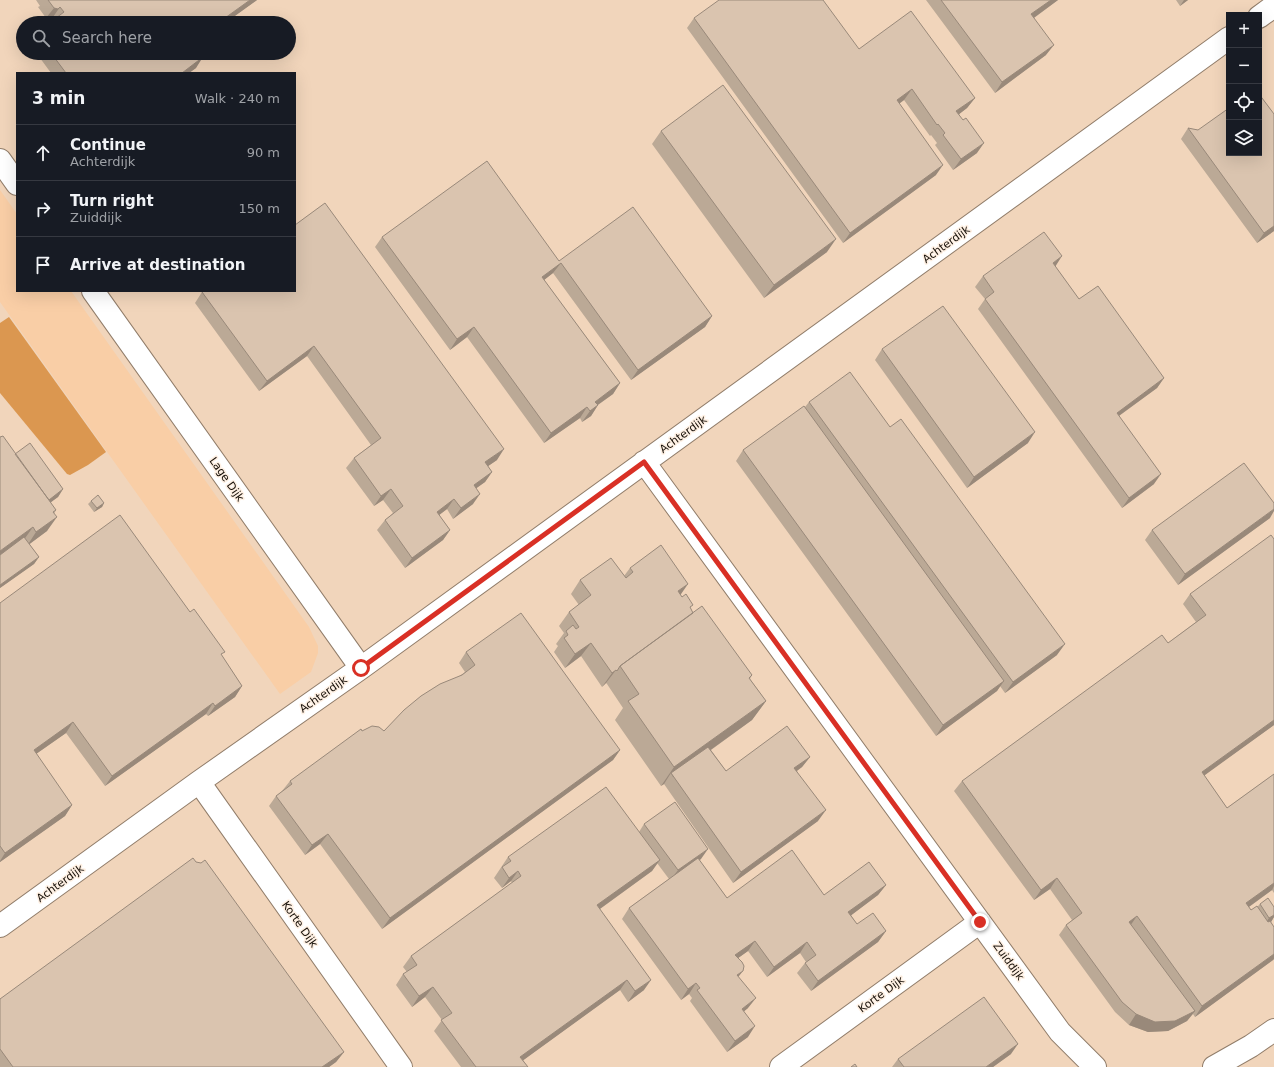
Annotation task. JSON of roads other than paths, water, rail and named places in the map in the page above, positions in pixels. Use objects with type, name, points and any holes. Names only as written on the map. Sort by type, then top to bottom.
[{"type":"street","points":[[1262,15],[1274,6]]},
{"type":"street","name":"Achterdijk","points":[[0,926],[199,782],[361,668],[1226,40]]},
{"type":"street","points":[[0,160],[16,183]]},
{"type":"street","name":"Lage Dijk","points":[[94,292],[361,668]]},
{"type":"street","name":"Zuiddijk","points":[[644,462],[1060,1032],[1095,1067]]},
{"type":"street","name":"Korte Dijk","points":[[199,782],[401,1067]]},
{"type":"street","name":"Korte Dijk","points":[[781,1067],[980,922]]},
{"type":"street","points":[[1214,1067],[1251,1046],[1274,1030]]}]
